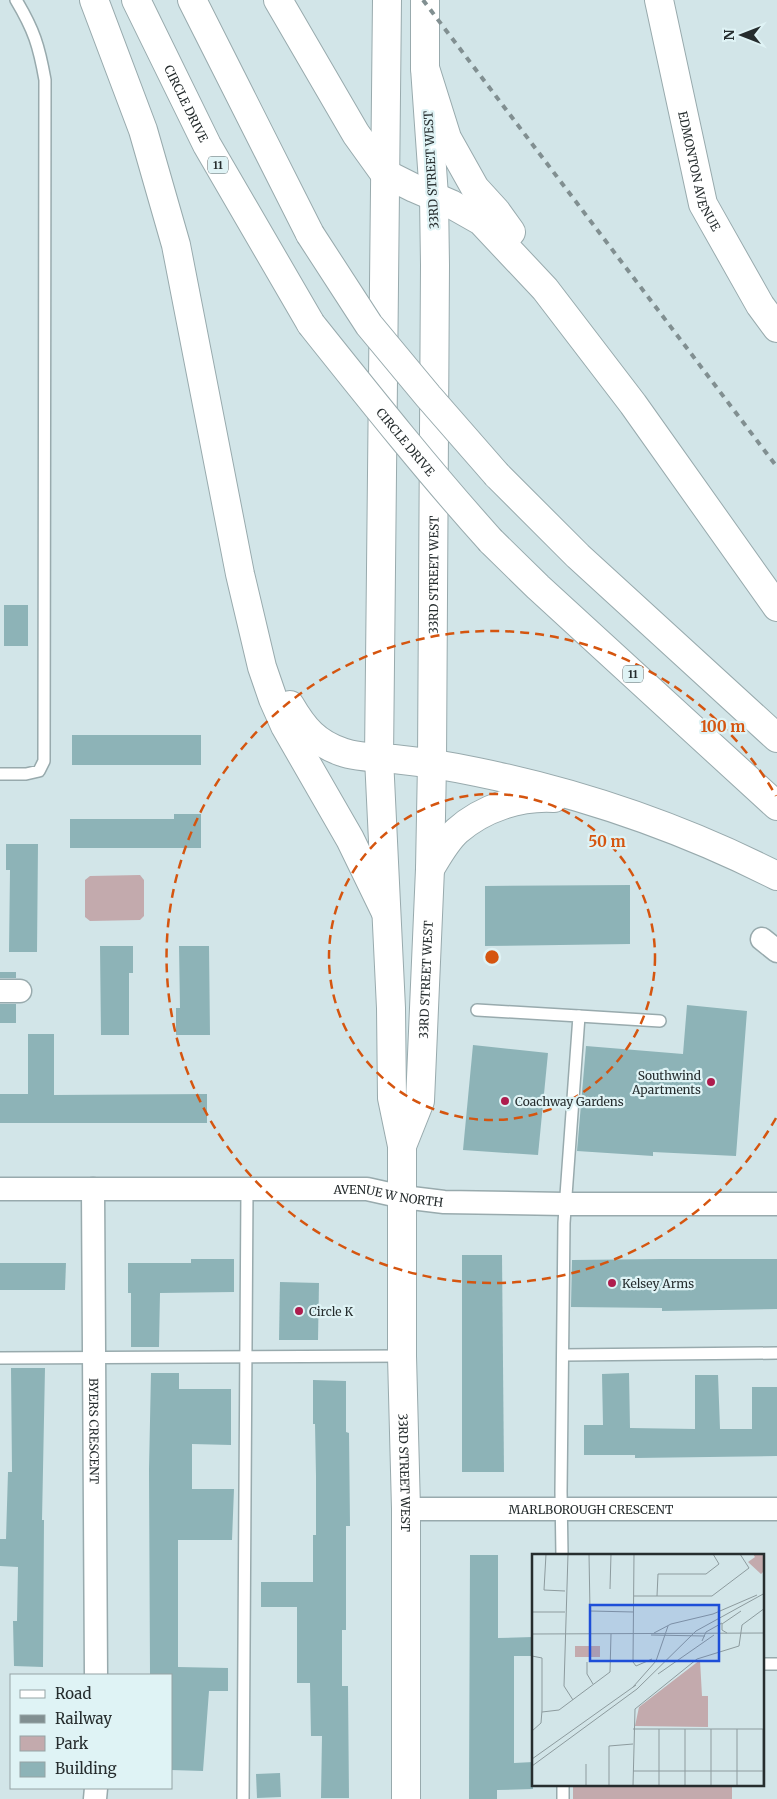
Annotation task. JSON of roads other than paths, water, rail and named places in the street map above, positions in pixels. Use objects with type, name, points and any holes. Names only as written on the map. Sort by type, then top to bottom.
[{"type":"main road","points":[[94,0],[143,130],[176,245],[227,507],[260,658],[273,699],[300,754],[350,839],[385,911]]},
{"type":"main road","name":"CIRCLE DRIVE","points":[[136,0],[207,145],[312,324],[389,422],[449,494],[538,587],[777,806]]},
{"type":"main road","points":[[192,0],[310,234],[370,325],[428,396],[497,475],[578,556],[777,738]]},
{"type":"main road","points":[[278,0],[356,134],[384,173],[482,221],[545,288],[633,404],[777,607]]},
{"type":"main road","name":"33RD STREET WEST","points":[[387,0],[379,758],[391,1008],[392,1098],[402,1146],[402,1356],[406,1508],[406,1799]]},
{"type":"main road","name":"33RD STREET WEST","points":[[402,1146],[420,1101],[430,868],[435,265],[434,196],[425,68],[425,0]]},
{"type":"main road","name":"EDMONTON AVENUE","points":[[658,0],[703,204],[760,305],[777,328]]},
{"type":"main road","points":[[425,68],[447,138],[475,188],[496,211],[528,257],[545,288]]},
{"type":"main road","points":[[227,507],[245,560],[272,664],[298,719],[310,734],[324,745],[344,754],[432,763],[520,782],[600,804],[714,846],[777,876]]},
{"type":"main road","points":[[430,868],[457,831],[490,811],[506,804],[544,797],[569,798],[600,804]]},
{"type":"street","name":"BYERS CRESCENT","points":[[93,1188],[96,1674]]},
{"type":"street","name":"AVENUE W NORTH","points":[[0,1189],[367,1189],[438,1202],[777,1204]]},
{"type":"street","name":"MARLBOROUGH CRESCENT","points":[[406,1508],[777,1509]]},
{"type":"lane","points":[[0,774],[26,774],[39,771],[44,761],[46,80],[38,45],[29,21],[16,0]]},
{"type":"lane","points":[[477,1010],[660,1021]]},
{"type":"lane","points":[[562,1554],[565,1204],[579,1016]]},
{"type":"lane","points":[[243,1799],[247,1189]]},
{"type":"lane","points":[[563,1355],[777,1353]]},
{"type":"lane","points":[[0,1358],[402,1356]]},
{"type":"lane","points":[[764,1664],[777,1664]]},
{"type":"lane","points":[[563,1786],[563,1799]]},
{"type":"railway","points":[[423,0],[777,467]]},
{"type":"place","name":"Southwind Apartments","points":[[711,1082]]},
{"type":"place","name":"Coachway Gardens","points":[[505,1101]]},
{"type":"place","name":"Kelsey Arms","points":[[612,1283]]},
{"type":"place","name":"Circle K","points":[[299,1311]]}]
